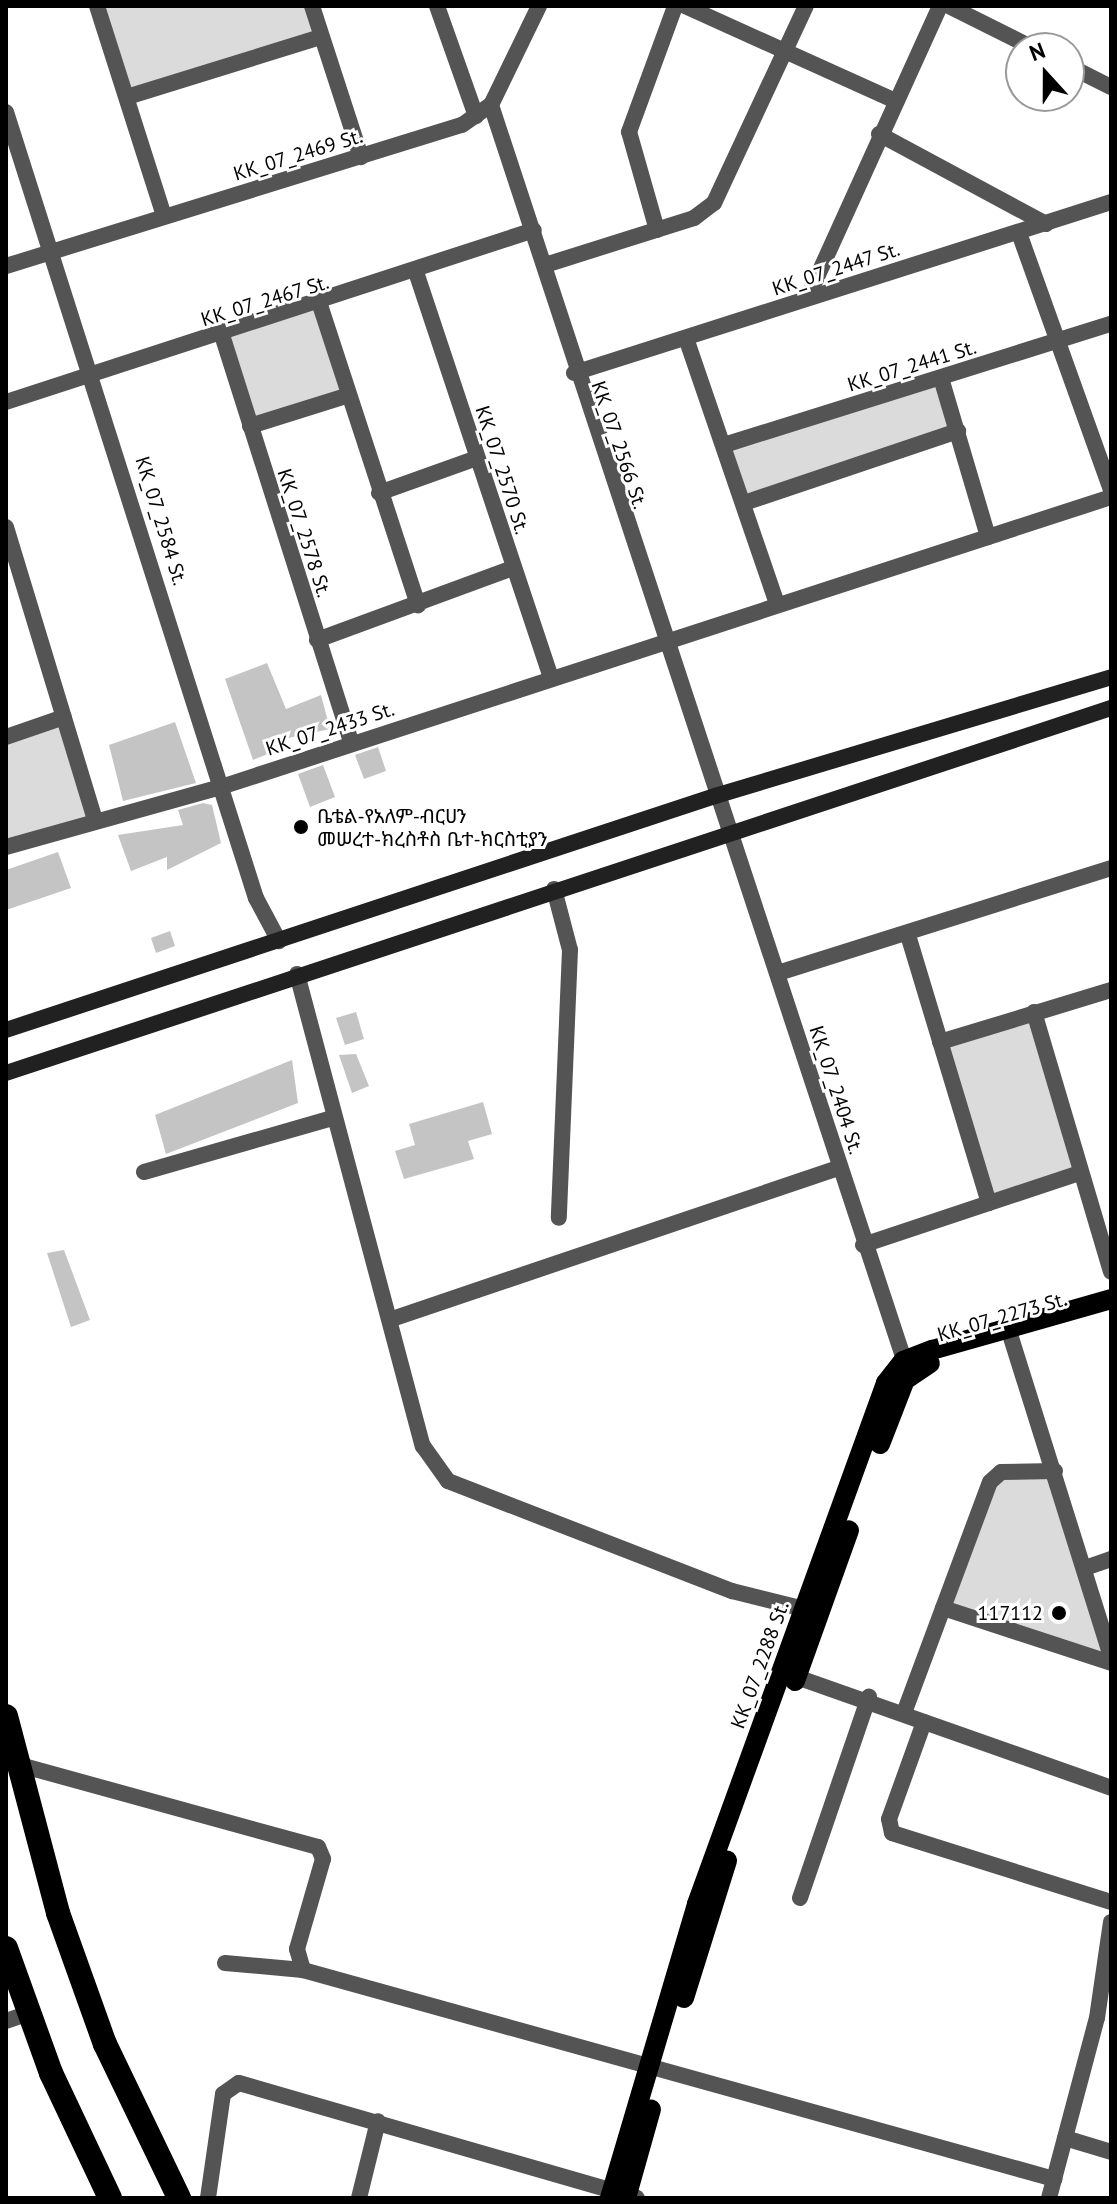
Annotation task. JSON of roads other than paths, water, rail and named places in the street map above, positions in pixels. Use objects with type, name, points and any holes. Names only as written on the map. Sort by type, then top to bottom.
[{"type":"highway","points":[[6,1716],[58,1913],[105,2044],[179,2198]]},
{"type":"highway","points":[[6,1948],[18,2017],[110,2198]]},
{"type":"main road","points":[[1010,1334],[1111,1299]]},
{"type":"main road","name":"KK_07_2273 St.","points":[[906,1368],[1010,1334],[1111,1311]]},
{"type":"main road","name":"KK_07_2288 St.","points":[[622,2197],[656,2068],[729,1852],[812,1611],[906,1368]]},
{"type":"street","points":[[97,6],[164,216]]},
{"type":"street","points":[[312,6],[361,157]]},
{"type":"street","points":[[437,6],[476,116]]},
{"type":"street","name":"KK_07_2469 St.","points":[[6,266],[361,157],[476,116],[491,105],[539,6]]},
{"type":"street","points":[[657,230],[629,132],[675,6]]},
{"type":"street","points":[[685,6],[785,54],[893,100]]},
{"type":"street","points":[[545,265],[694,218],[728,184],[806,6]]},
{"type":"street","points":[[808,297],[893,100],[940,6]]},
{"type":"street","points":[[949,6],[1005,34]]},
{"type":"street","points":[[127,97],[321,37]]},
{"type":"street","points":[[1085,74],[1111,87]]},
{"type":"street","name":"KK_07_2566 St.","points":[[491,105],[545,265],[574,373],[727,833]]},
{"type":"street","name":"KK_07_2584 St.","points":[[6,112],[94,375],[256,898],[279,941]]},
{"type":"street","points":[[879,134],[1046,224]]},
{"type":"street","name":"KK_07_2447 St.","points":[[574,373],[687,341],[808,297],[1111,202]]},
{"type":"street","name":"KK_07_2467 St.","points":[[6,402],[320,305],[534,230]]},
{"type":"street","points":[[1019,233],[1053,343],[1111,490]]},
{"type":"street","name":"KK_07_2570 St.","points":[[416,272],[551,679]]},
{"type":"street","points":[[320,305],[346,396],[418,605]]},
{"type":"street","name":"KK_07_2441 St.","points":[[724,445],[1111,324]]},
{"type":"street","name":"KK_07_2578 St.","points":[[222,335],[351,742]]},
{"type":"street","points":[[687,341],[776,601],[1111,497]]},
{"type":"street","points":[[941,378],[988,537]]},
{"type":"street","points":[[250,426],[346,396]]},
{"type":"street","points":[[744,503],[958,431]]},
{"type":"street","points":[[379,493],[477,458]]},
{"type":"street","points":[[6,527],[95,820]]},
{"type":"street","points":[[317,640],[513,568]]},
{"type":"street","name":"KK_07_2433 St.","points":[[6,847],[221,787],[551,679],[776,601]]},
{"type":"street","points":[[6,1030],[715,796],[1111,677]]},
{"type":"street","points":[[6,1073],[554,889],[1111,708]]},
{"type":"street","points":[[6,737],[64,717]]},
{"type":"street","name":"KK_07_2404 St.","points":[[727,833],[778,973],[863,1245],[906,1368]]},
{"type":"street","points":[[778,973],[908,935],[1111,868]]},
{"type":"street","points":[[554,889],[570,950],[559,1218]]},
{"type":"street","points":[[908,935],[989,1203]]},
{"type":"street","points":[[297,974],[332,1118],[433,1462],[448,1481],[732,1591],[812,1611]]},
{"type":"street","points":[[940,1042],[1111,990]]},
{"type":"street","points":[[1034,1012],[1111,1272]]},
{"type":"street","points":[[144,1172],[332,1118]]},
{"type":"street","points":[[392,1319],[840,1167]]},
{"type":"street","points":[[863,1245],[1080,1173]]},
{"type":"street","points":[[1010,1334],[1055,1471],[1111,1660]]},
{"type":"street","points":[[904,1713],[996,1474],[1055,1471]]},
{"type":"street","points":[[1085,1568],[1111,1559]]},
{"type":"street","points":[[943,1608],[1111,1660]]},
{"type":"street","points":[[790,1674],[869,1697],[924,1722],[1111,1788]]},
{"type":"street","points":[[800,1898],[869,1697]]},
{"type":"street","points":[[924,1722],[889,1819],[892,1833],[1111,1902]]},
{"type":"street","points":[[20,1765],[318,1847],[323,1859],[297,1949],[303,1970]]},
{"type":"street","points":[[1049,2198],[1065,2138],[1104,2020],[1111,1922]]},
{"type":"street","points":[[225,1963],[303,1970],[1054,2179]]},
{"type":"street","points":[[208,2198],[229,2086],[378,2121],[622,2197]]},
{"type":"street","points":[[359,2198],[378,2121]]},
{"type":"street","points":[[1065,2138],[1111,2152]]},
{"type":"place","name":"ቤቴል-የአለም-ብርሀን መሠረተ-ክረስቶስ ቤተ-ክርስቲያን","points":[[301,827]]},
{"type":"place","name":"117112","points":[[1059,1613]]}]
